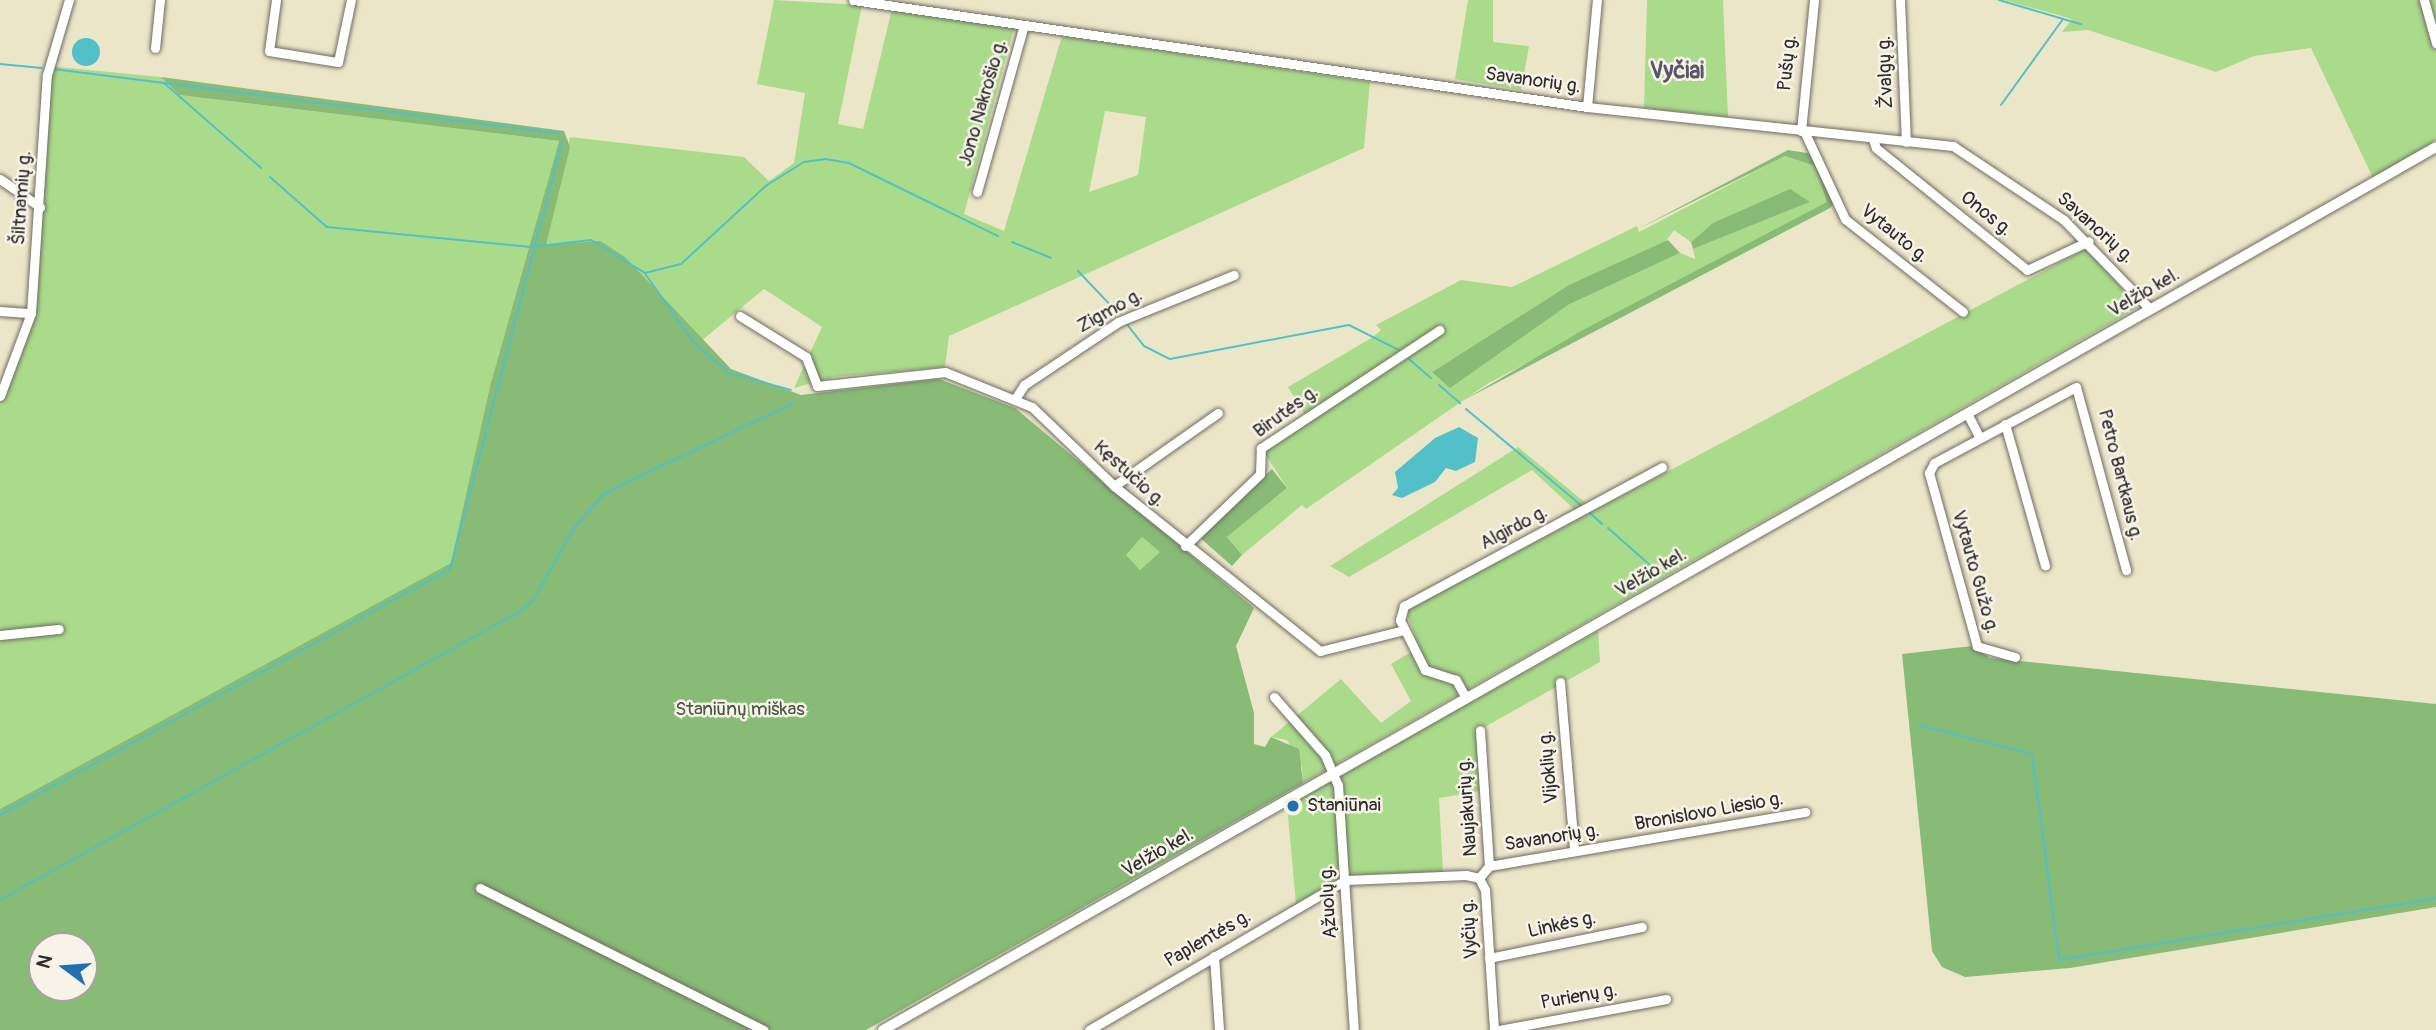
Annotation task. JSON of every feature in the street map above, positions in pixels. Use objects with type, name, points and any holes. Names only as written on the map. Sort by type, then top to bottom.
[{"type":"main road","name":"Velžio kel.","points":[[883,1030],[2436,147]]},
{"type":"street","name":"Šiltnamių g.","points":[[0,396],[31,313],[47,75],[69,0]]},
{"type":"street","points":[[155,48],[160,0]]},
{"type":"street","points":[[276,0],[269,51],[338,62],[351,0]]},
{"type":"street","name":"Savanorių g.","points":[[853,0],[1587,107],[1873,138],[1969,152],[2089,241],[2150,309]]},
{"type":"street","points":[[1587,107],[1597,0]]},
{"type":"street","name":"Pušų g.","points":[[1803,131],[1814,0]]},
{"type":"street","name":"Žvalgų g.","points":[[1900,0],[1906,142]]},
{"type":"street","points":[[2424,0],[2436,43]]},
{"type":"street","name":"Jono Nakrošio g.","points":[[976,192],[1024,25]]},
{"type":"street","name":"Vytauto g.","points":[[1803,131],[1845,219],[1964,312]]},
{"type":"street","name":"Onos g.","points":[[1873,138],[1876,148],[2027,270],[2089,241]]},
{"type":"street","points":[[0,179],[40,207]]},
{"type":"street","name":"Zigmo g.","points":[[1015,399],[1024,385],[1118,322],[1234,275]]},
{"type":"street","points":[[0,311],[31,313]]},
{"type":"street","name":"Kęstučio g.","points":[[740,316],[806,357],[817,386],[945,372],[1015,399],[1046,418],[1114,486],[1185,546],[1320,651],[1404,630]]},
{"type":"street","name":"Birutės g.","points":[[1185,546],[1260,474],[1261,448],[1439,330]]},
{"type":"street","name":"Petro Bartkaus g.","points":[[2004,424],[2071,387],[2079,389],[2126,570]]},
{"type":"street","points":[[1114,486],[1218,413]]},
{"type":"street","points":[[1967,413],[1979,437],[2004,424],[2045,565]]},
{"type":"street","name":"Vytauto Gužo g.","points":[[1979,437],[1929,469],[1977,646],[2015,657]]},
{"type":"street","name":"Algirdo g.","points":[[1404,630],[1400,615],[1408,603],[1662,467]]},
{"type":"street","points":[[0,635],[59,629]]},
{"type":"street","points":[[1404,630],[1427,673],[1456,680],[1466,698]]},
{"type":"street","name":"Vijoklių g.","points":[[1560,682],[1574,850]]},
{"type":"street","points":[[1275,697],[1333,774]]},
{"type":"street","name":"Naujakurių g.","points":[[1479,878],[1489,866],[1480,730]]},
{"type":"street","name":"Ąžuolų g.","points":[[1333,774],[1346,880],[1354,1030]]},
{"type":"street","name":"Bronislovo Liesio g.","points":[[1620,845],[1805,812]]},
{"type":"street","name":"Savanorių g.","points":[[1489,866],[1574,850],[1620,845]]},
{"type":"street","name":"Vyčių g.","points":[[1346,880],[1479,878],[1497,1030]]},
{"type":"street","name":"Paplentės g.","points":[[1089,1030],[1346,880]]},
{"type":"street","points":[[480,888],[763,1030]]},
{"type":"street","name":"Linkės g.","points":[[1489,958],[1642,927]]},
{"type":"street","points":[[1214,956],[1219,1030]]},
{"type":"street","name":"Purienų g.","points":[[1497,1030],[1666,999]]},
{"type":"green space","points":[[774,0],[862,5],[838,124],[863,129],[892,9],[1014,28],[964,214],[1004,231],[1062,36],[1370,82],[1364,148],[949,336],[945,367],[833,377],[794,388],[822,327],[764,289],[700,342],[625,257],[545,245],[570,137],[744,157],[769,181],[794,163],[805,93],[757,84]],"holes":[[[1105,111],[1146,117],[1138,175],[1089,192]]]},
{"type":"green space","points":[[1468,0],[1493,0],[1493,42],[1529,46],[1521,90],[1455,79]]},
{"type":"green space","points":[[1647,0],[1723,0],[1728,117],[1644,108]]},
{"type":"green space","points":[[2004,0],[2436,0],[2436,140],[2373,178],[2311,48],[2254,56],[2216,72],[2088,30],[2062,32],[2072,19]]},
{"type":"green space","points":[[48,66],[161,77],[179,95],[559,141],[490,386],[452,563],[0,809],[0,396],[26,330]]},
{"type":"green space","name":"Staniūnų miškas","points":[[161,77],[564,131],[570,147],[546,245],[600,241],[625,257],[731,369],[801,395],[939,379],[1015,408],[1254,608],[1236,646],[1254,713],[1254,744],[1265,747],[1271,737],[1299,749],[1303,783],[866,1030],[0,1030],[0,809],[451,563],[490,386],[559,141],[179,95]],"holes":[[[1142,537],[1160,552],[1140,570],[1126,555]]]},
{"type":"green space","points":[[1788,150],[1813,154],[1835,203],[1830,208],[1462,401],[1583,330],[1827,202],[1815,166],[1785,156],[1636,230]]},
{"type":"green space","points":[[1785,156],[1815,166],[1828,202],[1487,384],[1306,509],[1302,505],[1242,555],[1227,537],[1287,488],[1264,452],[1309,421],[1288,387],[1373,337],[1381,330],[1376,325],[1461,280],[1512,287],[1637,226],[1639,232]],"holes":[[[1810,202],[1693,249],[1695,259],[1680,253],[1568,305],[1452,382],[1432,372],[1569,285],[1662,247],[1674,230],[1691,242],[1713,223]]]},
{"type":"green space","points":[[1790,189],[1810,202],[1693,249],[1691,242],[1713,223]]},
{"type":"green space","points":[[1668,240],[1680,253],[1568,305],[1450,388],[1432,372],[1569,285]]},
{"type":"green space","points":[[2089,247],[2137,308],[1303,783],[1302,767],[1287,740],[1271,737],[1341,679],[1381,723],[1411,701],[1391,664],[1419,647],[1406,611]]},
{"type":"green space","points":[[1518,447],[1588,505],[1576,511],[1532,470],[1349,577],[1330,566]]},
{"type":"green space","points":[[1272,469],[1287,488],[1227,537],[1242,555],[1232,566],[1198,536]]},
{"type":"green space","points":[[1142,537],[1160,552],[1140,570],[1126,555]]},
{"type":"green space","points":[[1598,631],[1600,662],[1476,732],[1481,791],[1439,798],[1443,873],[1342,877],[1296,904],[1287,805]]},
{"type":"green space","points":[[1972,646],[1990,658],[2436,704],[2436,907],[2070,968],[1965,977],[1942,967],[1932,951],[1902,654]]},
{"type":"water","points":[[86,38],[96,42],[100,52],[96,62],[86,66],[76,62],[72,52],[76,42]]},
{"type":"water","points":[[1459,427],[1478,438],[1475,462],[1456,471],[1446,468],[1435,482],[1402,498],[1392,495],[1398,488],[1395,472],[1435,438]]},
{"type":"waterway","points":[[1999,0],[2063,19],[2001,105]]},
{"type":"waterway","points":[[2063,19],[2081,24]]},
{"type":"waterway","points":[[0,64],[42,68]]},
{"type":"waterway","points":[[53,69],[164,83],[261,168]]},
{"type":"waterway","points":[[164,83],[561,134]]},
{"type":"waterway","points":[[0,815],[450,569],[562,142]]},
{"type":"waterway","points":[[270,177],[327,227],[531,247],[591,240],[645,273],[681,264],[767,185],[804,162],[826,159],[849,163],[998,236]]},
{"type":"waterway","points":[[1012,242],[1051,258]]},
{"type":"waterway","points":[[1078,271],[1116,311]]},
{"type":"waterway","points":[[646,275],[695,344],[729,373],[791,390]]},
{"type":"waterway","points":[[1126,323],[1144,346],[1170,359],[1349,325],[1399,350]]},
{"type":"waterway","points":[[1409,359],[1431,378]]},
{"type":"waterway","points":[[1439,385],[1460,403]]},
{"type":"waterway","points":[[0,900],[519,612],[532,602],[574,528],[605,493],[794,403]]},
{"type":"waterway","points":[[1466,409],[1581,505]]},
{"type":"waterway","points":[[1589,512],[1602,524]]},
{"type":"waterway","points":[[1608,528],[1660,574]]},
{"type":"waterway","points":[[1918,725],[2032,754],[2059,960],[2436,898]]},
{"type":"place","name":"Staniūnai","points":[[1293,806]]},
{"type":"district","name":"Vyčiai","points":[[1677,71]]}]
